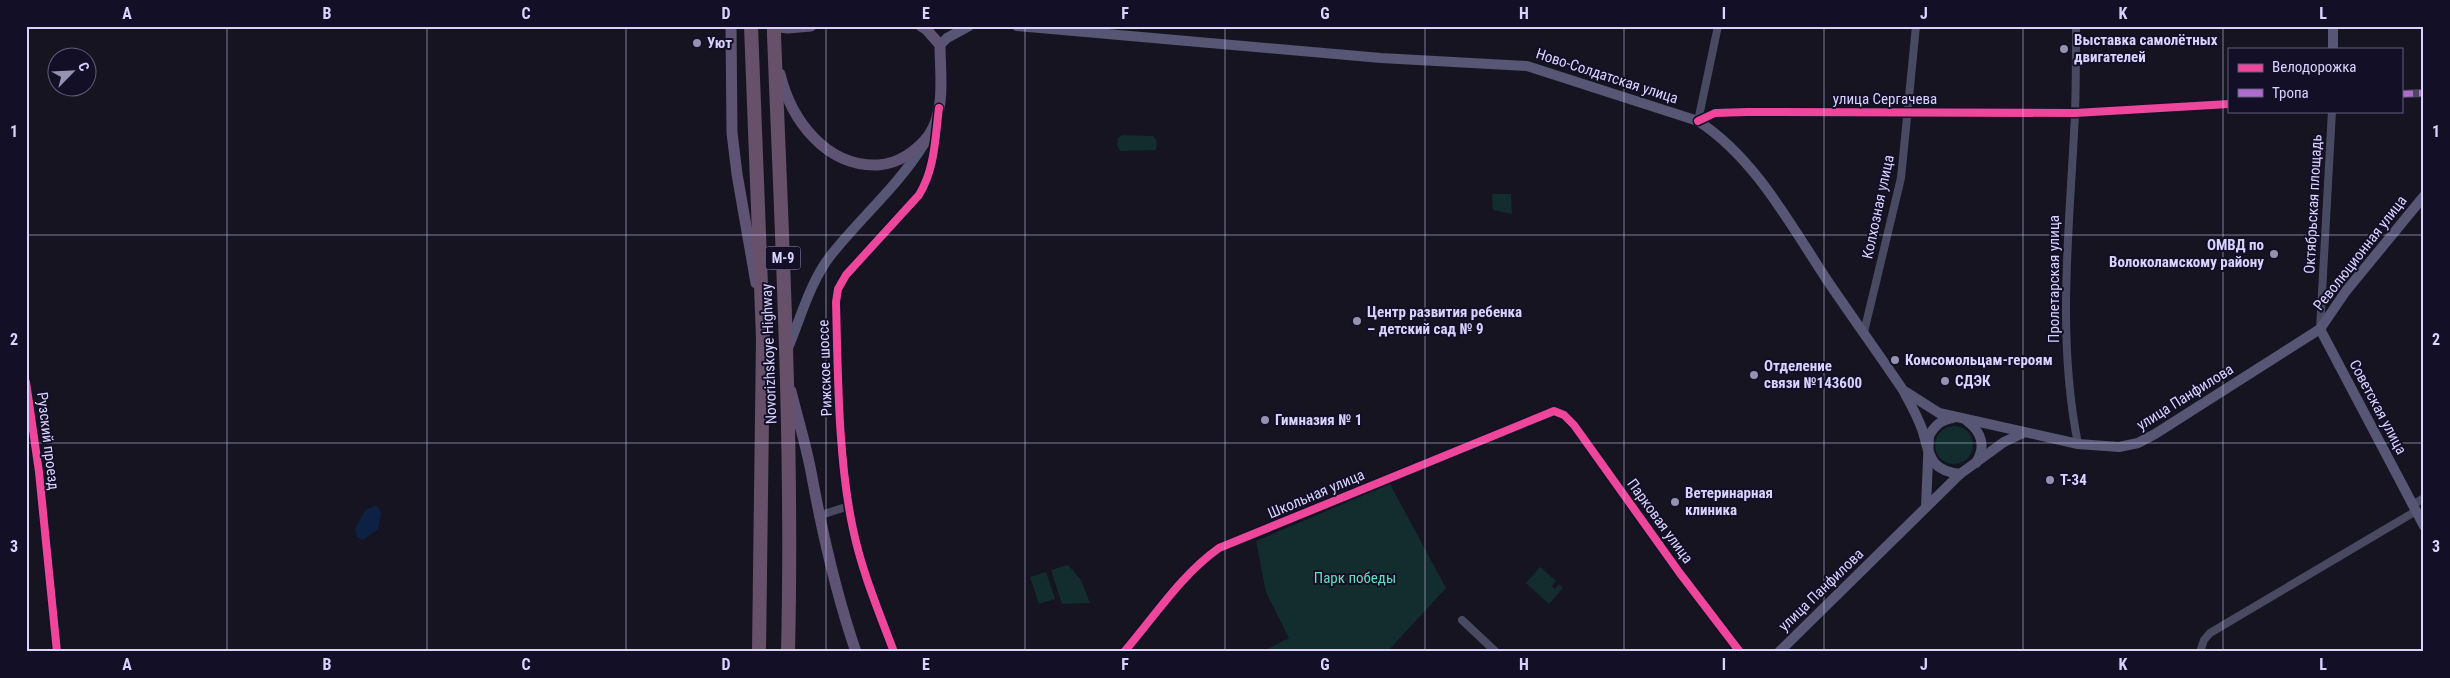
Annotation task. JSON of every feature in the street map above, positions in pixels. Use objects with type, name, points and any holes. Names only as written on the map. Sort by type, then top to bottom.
[{"type":"highway","name":"Novorizhskoye Highway","points":[[751,29],[763,338],[759,652]]},
{"type":"highway","name":"Novorizhskoye Highway","points":[[773,29],[787,372],[790,557],[788,652]]},
{"type":"main road","points":[[731,26],[732,104],[737,174],[763,338]]},
{"type":"main road","points":[[773,29],[811,26]]},
{"type":"main road","points":[[920,26],[926,29],[940,45],[939,108]]},
{"type":"main road","points":[[940,45],[969,26]]},
{"type":"main road","name":"Ново-Солдатская улица","points":[[1017,26],[1100,29],[1381,58],[1527,66],[1698,121],[1714,131],[1770,193],[1903,390],[1916,414],[1927,448]]},
{"type":"main road","points":[[2332,48],[2333,26]]},
{"type":"main road","name":"М-9","points":[[775,55],[783,88],[793,110],[809,133],[833,154],[862,165],[884,164],[909,155],[929,135]]},
{"type":"main road","name":"улица Сергачева","points":[[1698,121],[1715,113],[1739,112],[2075,113],[2228,104]]},
{"type":"main road","name":"М-9","points":[[786,352],[810,291],[830,256],[896,183],[913,161],[929,135],[939,108]]},
{"type":"main road","name":"Революционная улица","points":[[2320,329],[2346,291],[2424,196]]},
{"type":"main road","name":"улица Панфилова","points":[[1961,419],[2078,444],[2119,446],[2138,443],[2163,430],[2320,329]]},
{"type":"main road","name":"Советская улица","points":[[2320,329],[2424,526]]},
{"type":"main road","points":[[787,372],[812,476],[818,516],[833,577],[856,652]]},
{"type":"main road","name":"Рузский проезд","points":[[26,382],[39,472],[57,652]]},
{"type":"main road","name":"Ново-Солдатская улица","points":[[1903,390],[1925,406],[1939,413],[1961,419]]},
{"type":"main road","points":[[1926,507],[1928,436],[1935,426],[1945,420],[1961,419],[1975,427],[1982,439],[1982,448],[1976,463]]},
{"type":"main road","name":"улица Панфилова","points":[[1779,652],[1960,474],[2004,442],[2023,433]]},
{"type":"main road","points":[[1927,448],[1930,459],[1940,469],[1960,474]]},
{"type":"street","points":[[1698,121],[1718,26]]},
{"type":"street","name":"Колхозная улица","points":[[1864,332],[1901,178],[1916,26]]},
{"type":"street","name":"Пролетарская улица","points":[[2076,26],[2075,113],[2067,223],[2065,304],[2071,409],[2078,444]]},
{"type":"street","points":[[2402,94],[2424,93]]},
{"type":"street","name":"Рижское шоссе","points":[[894,652],[858,554],[848,506],[838,387],[838,289],[846,275],[919,195],[928,180],[932,164],[939,108]]},
{"type":"street","name":"Октябрьская площадь","points":[[2320,329],[2332,112]]},
{"type":"street","name":"Школьная улица","points":[[1124,652],[1184,578],[1200,561],[1219,548],[1554,411]]},
{"type":"street","name":"Парковая улица","points":[[1554,411],[1564,415],[1574,425],[1679,572],[1740,652]]},
{"type":"street","points":[[2200,652],[2204,640],[2210,633],[2414,508],[2424,498]]},
{"type":"street","points":[[818,516],[848,506]]},
{"type":"street","points":[[1462,620],[1496,652]]},
{"type":"green space","points":[[1122,135],[1153,136],[1157,141],[1156,150],[1121,151],[1117,146],[1118,138]]},
{"type":"green space","points":[[1492,194],[1511,194],[1512,214],[1493,210]]},
{"type":"green space","points":[[1954,426],[1967,432],[1973,445],[1967,458],[1954,464],[1941,458],[1935,445],[1941,432]]},
{"type":"green space","name":"Парк победы","points":[[1390,484],[1446,588],[1387,652],[1262,652],[1289,638],[1266,592],[1256,541]]},
{"type":"green space","points":[[1068,565],[1081,580],[1090,603],[1062,604],[1051,570]]},
{"type":"green space","points":[[1540,567],[1556,581],[1552,586],[1555,589],[1559,584],[1563,588],[1549,604],[1526,583]]},
{"type":"green space","points":[[1046,572],[1055,599],[1039,604],[1030,577]]},
{"type":"water","points":[[375,506],[381,512],[378,529],[363,540],[357,537],[355,529],[365,510]]},
{"type":"marked path","points":[[2402,94],[2424,93]]},
{"type":"cycle path","points":[[1698,121],[1715,113],[2075,113],[2228,104]]},
{"type":"cycle path","points":[[894,652],[861,561],[848,502],[844,474],[838,387],[836,302],[838,289],[846,275],[919,195],[928,175],[934,153],[939,108]]},
{"type":"cycle path","points":[[26,382],[39,472],[57,652]]},
{"type":"cycle path","points":[[1124,652],[1180,583],[1219,548],[1554,411],[1564,415],[1574,425],[1679,572],[1740,652]]},
{"type":"place","name":"Уют","points":[[697,43]]},
{"type":"place","name":"Выставка самолётных двигателей","points":[[2064,49]]},
{"type":"place","name":"ОМВД по Волоколамскому району","points":[[2274,254]]},
{"type":"place","name":"Центр развития ребенка – детский сад № 9","points":[[1357,321]]},
{"type":"place","name":"Комсомольцам-героям","points":[[1895,360]]},
{"type":"place","name":"Отделение связи №143600","points":[[1754,375]]},
{"type":"place","name":"СДЭК","points":[[1945,381]]},
{"type":"place","name":"Гимназия № 1","points":[[1265,420]]},
{"type":"place","name":"Т-34","points":[[2050,480]]},
{"type":"place","name":"Ветеринарная клиника","points":[[1675,502]]}]
